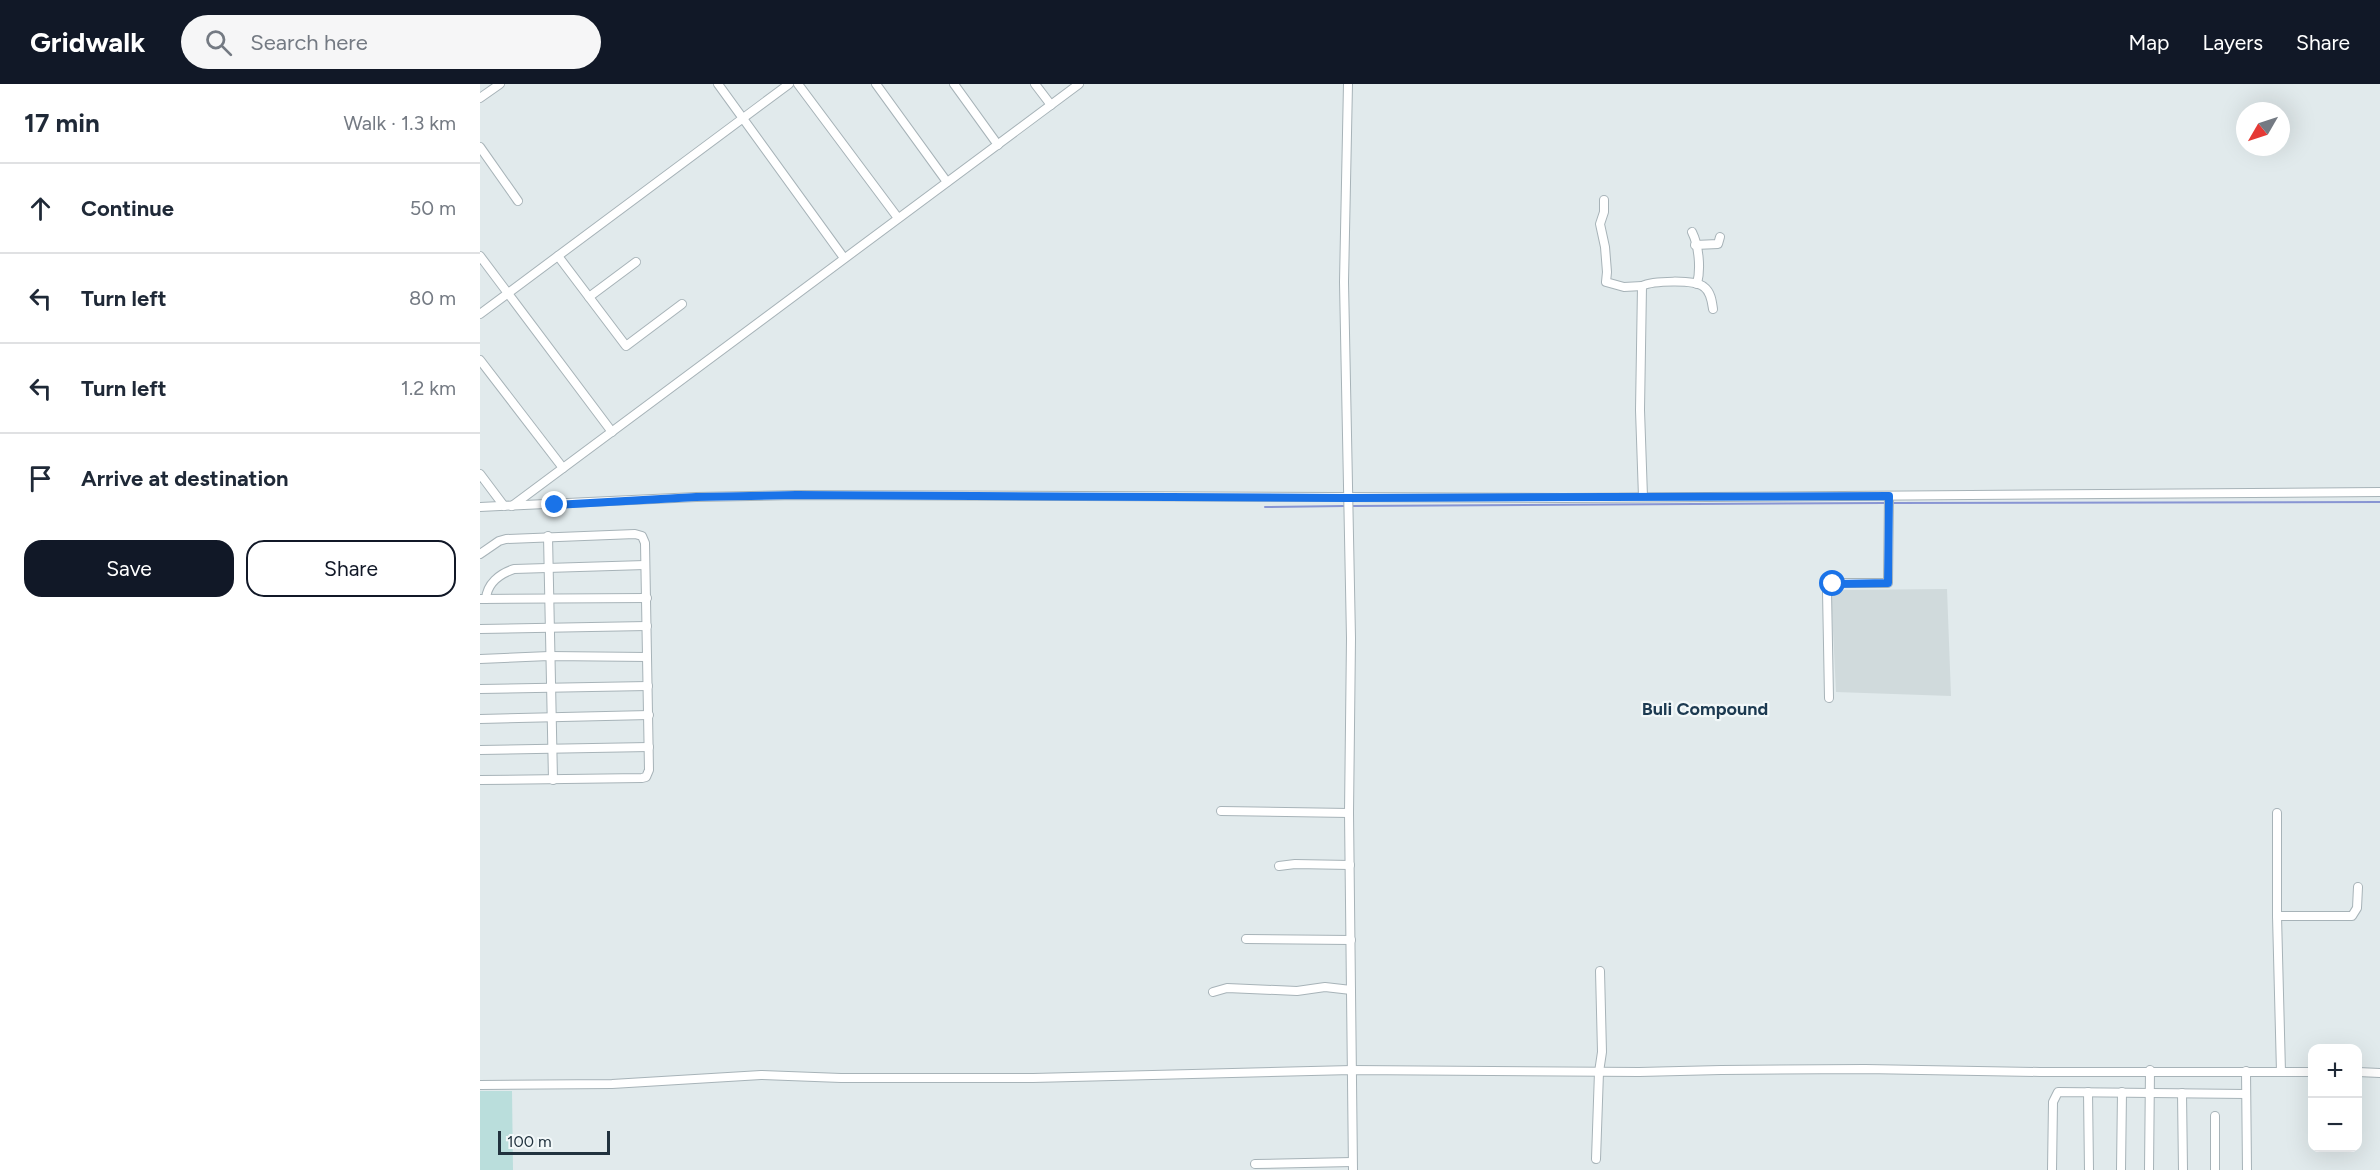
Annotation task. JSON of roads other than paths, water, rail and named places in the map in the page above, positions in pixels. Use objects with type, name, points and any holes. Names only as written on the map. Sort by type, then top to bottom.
[{"type":"street","points":[[480,99],[500,84]]},
{"type":"street","points":[[718,84],[844,258]]},
{"type":"street","points":[[480,314],[789,84]]},
{"type":"street","points":[[798,84],[898,218]]},
{"type":"street","points":[[876,84],[947,182]]},
{"type":"street","points":[[954,84],[998,145]]},
{"type":"street","points":[[1035,84],[1051,105]]},
{"type":"street","points":[[508,506],[612,432],[1079,84]]},
{"type":"street","points":[[1254,1164],[1353,1166],[1349,813],[1351,638],[1344,282],[1347,84]]},
{"type":"street","points":[[480,147],[518,201]]},
{"type":"street","points":[[1604,200],[1604,212],[1600,224],[1605,247],[1606,282],[1624,287],[1642,286],[1652,281],[1697,284],[1704,287],[1708,293],[1713,309]]},
{"type":"street","points":[[1692,232],[1699,275],[1697,284]]},
{"type":"street","points":[[1695,245],[1718,244],[1720,237]]},
{"type":"street","points":[[480,256],[612,432]]},
{"type":"street","points":[[558,256],[626,346],[682,304]]},
{"type":"street","points":[[589,297],[636,262]]},
{"type":"street","points":[[1642,286],[1640,410],[1643,497]]},
{"type":"street","points":[[480,360],[562,468]]},
{"type":"street","points":[[480,474],[508,506]]},
{"type":"street","points":[[480,507],[796,495],[1349,498],[2380,492]]},
{"type":"street","points":[[1829,698],[1827,591],[1836,583],[1888,583],[1889,496]]},
{"type":"street","points":[[480,554],[499,541],[548,536],[639,534],[645,543],[649,716],[649,770],[645,778],[480,780]]},
{"type":"street","points":[[548,536],[553,780]]},
{"type":"street","points":[[645,565],[508,571],[487,588],[483,599],[647,598]]},
{"type":"street","points":[[480,628],[647,626]]},
{"type":"street","points":[[480,659],[549,656],[647,657]]},
{"type":"street","points":[[480,689],[648,686]]},
{"type":"street","points":[[480,719],[649,716]]},
{"type":"street","points":[[480,750],[649,747]]},
{"type":"street","points":[[1221,811],[1349,813]]},
{"type":"street","points":[[2277,813],[2281,1071]]},
{"type":"street","points":[[1279,866],[1350,865]]},
{"type":"street","points":[[2277,916],[2352,916],[2357,908],[2358,887]]},
{"type":"street","points":[[1246,939],[1351,940]]},
{"type":"street","points":[[1596,1160],[1599,1072],[1602,1052],[1600,972]]},
{"type":"street","points":[[1213,992],[1227,988],[1298,991],[1324,987],[1351,990]]},
{"type":"street","points":[[480,1085],[612,1084],[761,1075],[863,1078],[1033,1078],[1352,1071],[1599,1072],[1865,1069],[2050,1072],[2150,1070],[2308,1072]]},
{"type":"street","points":[[2149,1170],[2150,1070]]},
{"type":"street","points":[[2246,1071],[2247,1170]]},
{"type":"street","points":[[2362,1072],[2380,1073]]},
{"type":"street","points":[[2052,1170],[2053,1098],[2061,1091],[2246,1094]]},
{"type":"street","points":[[2088,1092],[2089,1170]]},
{"type":"street","points":[[2121,1170],[2122,1092]]},
{"type":"street","points":[[2182,1093],[2183,1170]]},
{"type":"street","points":[[2215,1116],[2215,1170]]},
{"type":"waterway","points":[[1892,503],[2380,502]]},
{"type":"waterway","points":[[1353,506],[1884,503]]},
{"type":"waterway","points":[[1265,507],[1344,506]]},
{"type":"district","name":"Buli Compound","points":[[1705,709]]}]
